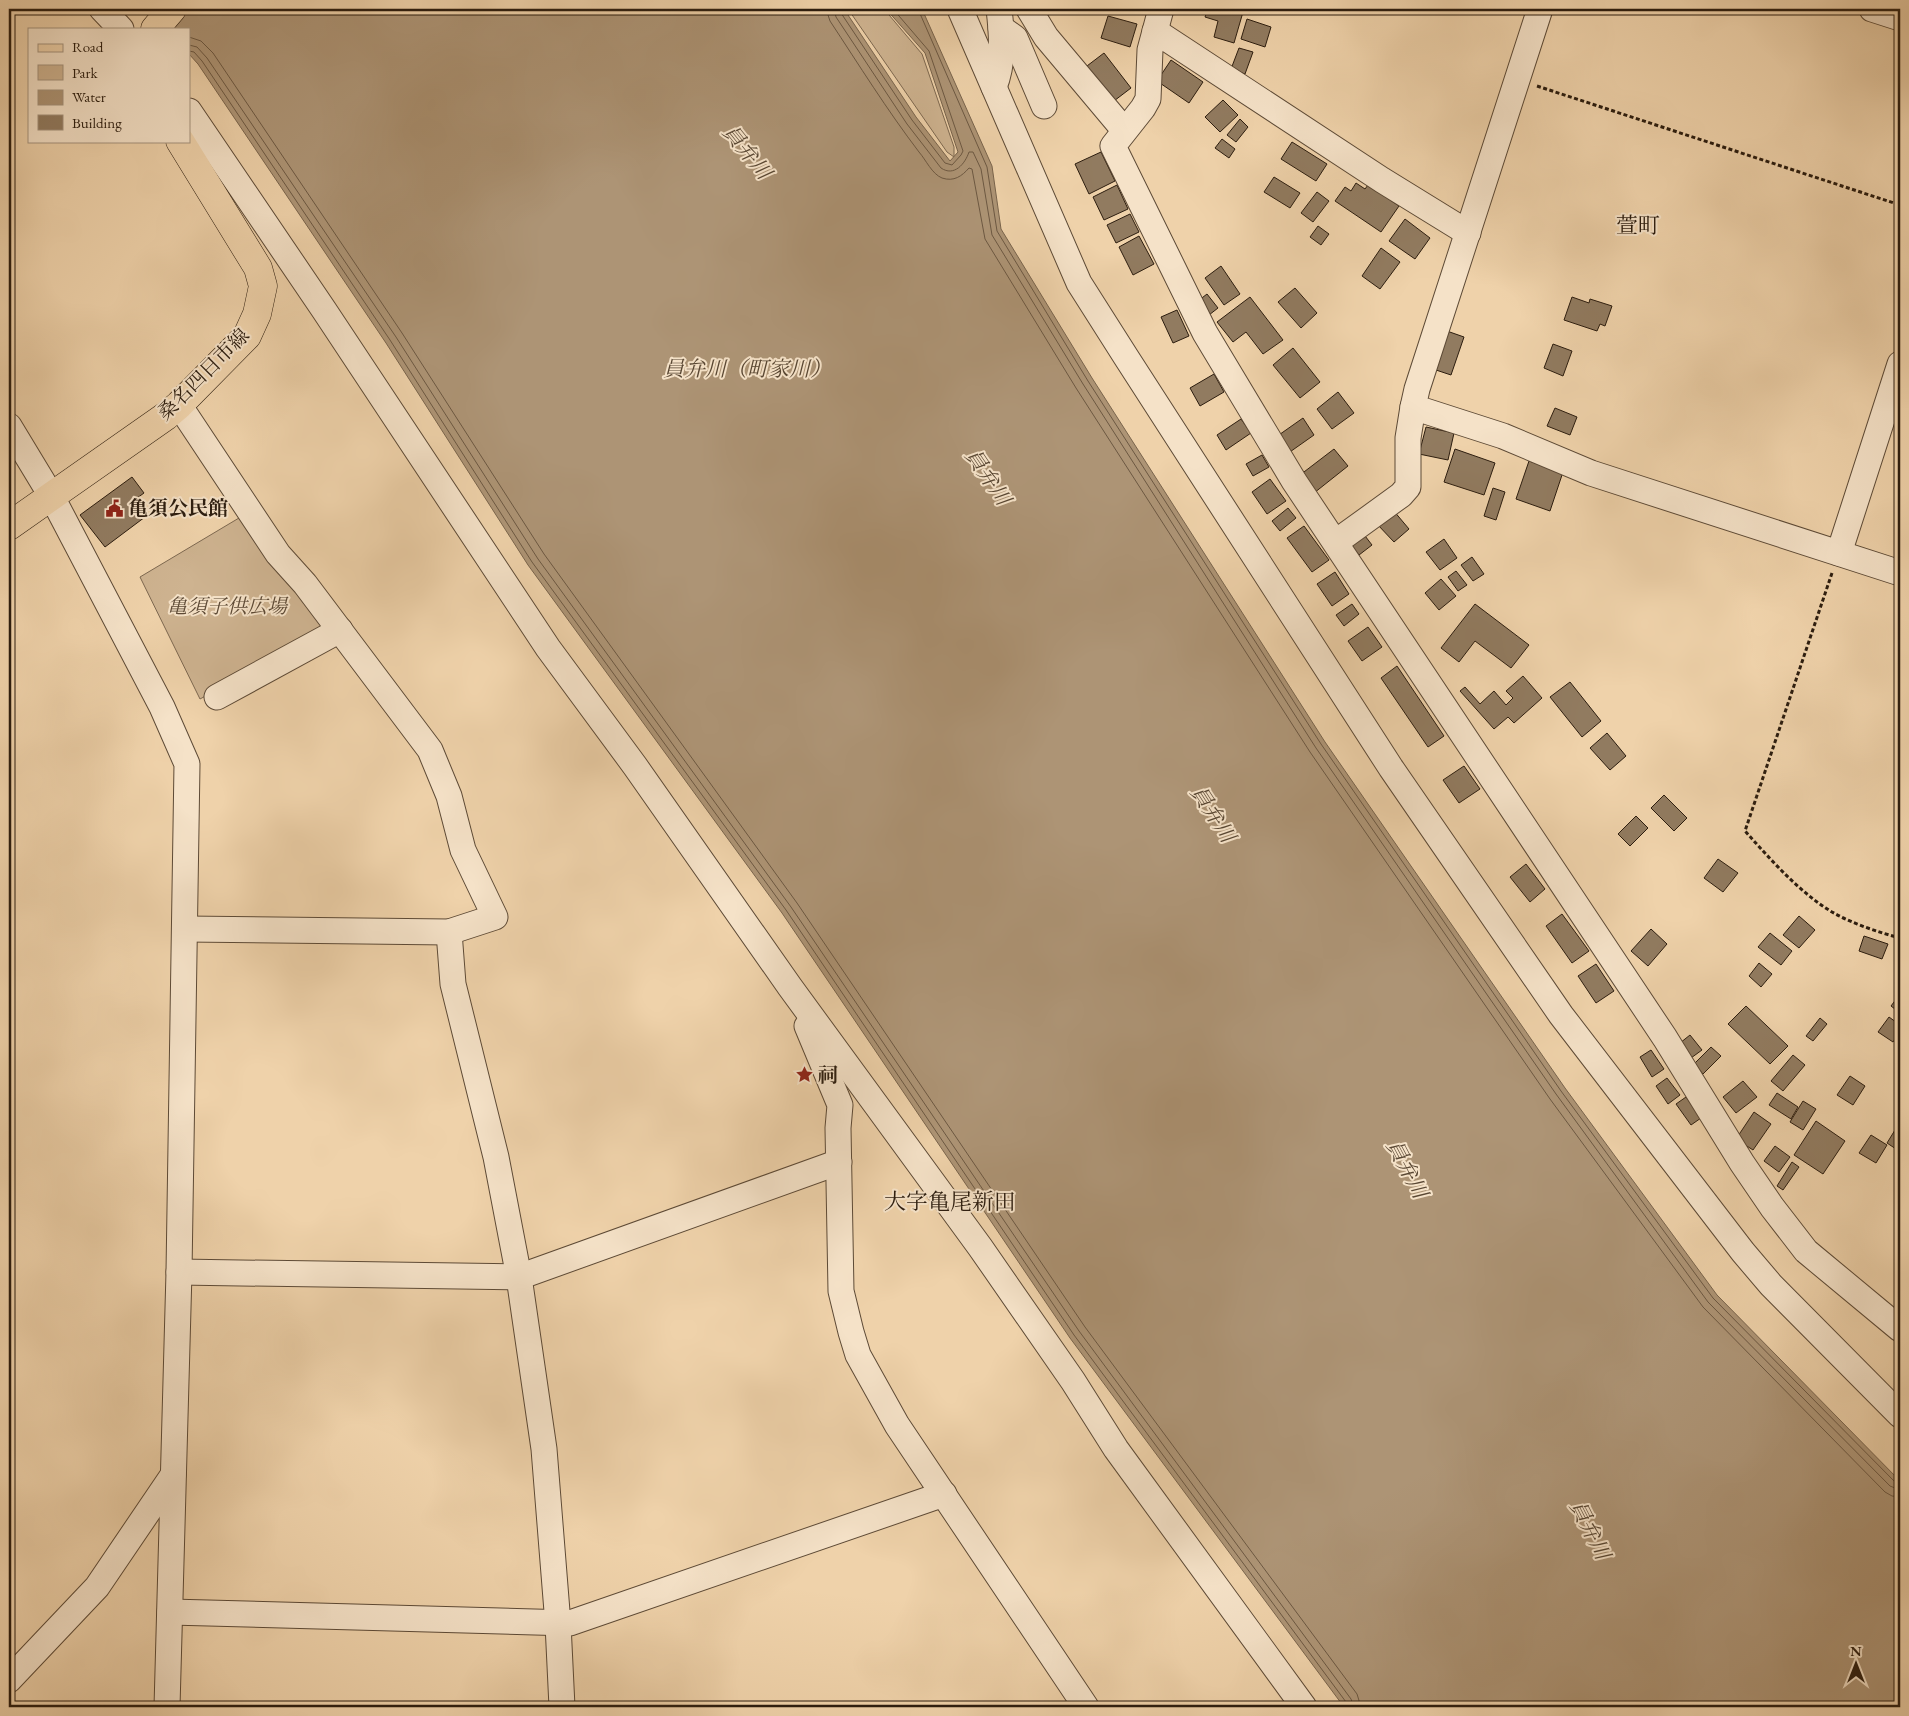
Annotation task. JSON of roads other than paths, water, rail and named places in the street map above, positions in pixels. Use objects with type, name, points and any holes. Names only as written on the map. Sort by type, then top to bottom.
[{"type":"main road","name":"桑名四日市線","points":[[9,526],[179,405],[247,336],[257,314],[263,286],[258,268],[181,142]]},
{"type":"street","points":[[102,9],[119,28]]},
{"type":"street","points":[[960,9],[1079,283],[1402,784],[1561,1016],[1743,1252],[1771,1285],[1900,1415]]},
{"type":"street","points":[[1029,9],[1046,37],[1124,130]]},
{"type":"street","points":[[1336,542],[1394,501],[1408,487],[1408,438],[1417,389],[1540,9]]},
{"type":"street","points":[[1872,9],[1900,18]]},
{"type":"street","points":[[994,86],[999,74],[1000,19]]},
{"type":"street","points":[[1000,19],[1015,38],[1044,106]]},
{"type":"street","points":[[1468,233],[1382,180],[1158,20],[1150,50],[1148,98],[1143,108],[1113,146],[1205,333],[1294,481],[1665,1038],[1742,1163],[1772,1207],[1806,1251],[1900,1329]]},
{"type":"street","points":[[190,112],[324,310],[548,648],[790,987],[980,1247],[1073,1382],[1116,1449],[1304,1707]]},
{"type":"street","points":[[1839,553],[1900,364]]},
{"type":"street","points":[[179,405],[278,554],[305,584],[430,750],[449,796],[463,850],[495,917],[449,932],[185,929]]},
{"type":"street","points":[[1413,406],[1504,436],[1591,473],[1900,573]]},
{"type":"street","points":[[9,426],[52,497],[162,708],[187,764],[179,1272],[166,1707]]},
{"type":"street","points":[[217,697],[340,630]]},
{"type":"street","points":[[449,932],[453,984],[494,1148],[519,1277],[544,1449],[558,1624],[562,1707]]},
{"type":"street","points":[[790,987],[840,1104],[838,1128],[841,1291],[850,1332],[858,1355],[892,1416],[1086,1707]]},
{"type":"street","points":[[179,1272],[519,1277],[839,1162]]},
{"type":"street","points":[[9,1680],[97,1587],[173,1475]]},
{"type":"street","points":[[170,1612],[570,1623],[944,1494]]},
{"type":"water","name":"員弁川（町家川）","points":[[148,9],[844,9],[916,117],[950,161],[958,152],[925,53],[886,9],[922,9],[992,166],[1001,229],[1092,378],[1325,742],[1565,1088],[1717,1295],[1900,1481],[1900,1707],[1344,1707],[1070,1338],[782,913],[528,565],[386,343],[198,64],[190,55],[190,28],[165,28]]},
{"type":"place","name":"亀須公民館","points":[[114,508]]},
{"type":"place","name":"祠","points":[[804,1075]]},
{"type":"district","name":"萱町","points":[[1638,225]]},
{"type":"district","name":"大字亀尾新田","points":[[950,1201]]},
{"type":"water label","name":"員弁川","points":[[747,152]]},
{"type":"water label","name":"員弁川","points":[[988,477]]},
{"type":"water label","name":"員弁川","points":[[1213,814]]},
{"type":"water label","name":"員弁川","points":[[1407,1169]]},
{"type":"water label","name":"員弁川","points":[[1590,1530]]},
{"type":"park label","name":"亀須子供広場","points":[[227,606]]}]
